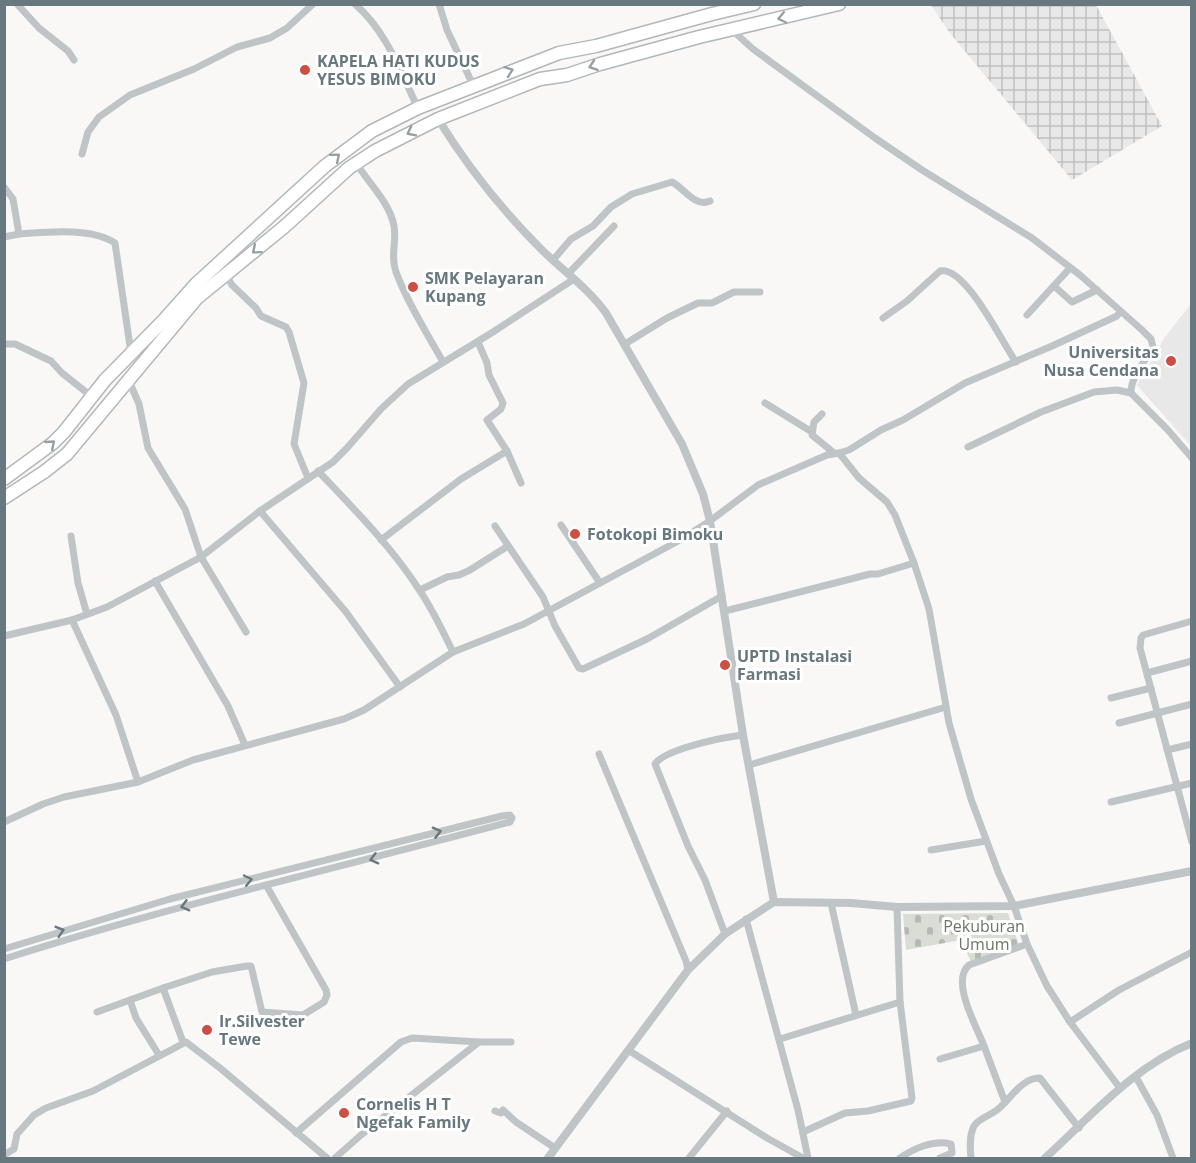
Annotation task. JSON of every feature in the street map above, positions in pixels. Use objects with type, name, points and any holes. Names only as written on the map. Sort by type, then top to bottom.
[{"type":"highway","points":[[4,480],[64,432],[121,362],[164,321],[196,284],[308,182],[346,149],[372,131],[418,108],[559,52],[596,46],[686,20],[754,4]]},
{"type":"highway","points":[[4,498],[67,454],[191,304],[284,227],[319,194],[375,151],[438,119],[540,79],[567,75],[690,39],[839,4]]},
{"type":"highway","points":[[686,20],[690,39]]},
{"type":"highway","points":[[308,182],[319,194]]},
{"type":"highway","points":[[121,362],[132,378]]},
{"type":"highway","points":[[34,458],[44,472]]},
{"type":"street","points":[[17,4],[39,28],[68,51],[74,60]]},
{"type":"street","points":[[82,154],[88,132],[99,117],[130,95],[194,69],[237,47],[270,38],[287,28],[313,4]]},
{"type":"street","points":[[355,4],[375,24],[386,40],[418,108]]},
{"type":"street","points":[[439,4],[447,30],[473,85]]},
{"type":"street","points":[[732,30],[753,49],[859,127],[922,170],[1032,238],[1097,290],[1151,339],[1153,347],[1133,381],[1131,393]]},
{"type":"street","points":[[438,119],[471,169],[532,240],[596,299],[625,344],[687,455],[703,494],[710,521],[743,735],[774,902]]},
{"type":"street","points":[[356,164],[392,219],[395,240],[392,256],[395,270],[409,301],[443,362]]},
{"type":"street","points":[[553,260],[571,239],[593,226],[607,211],[632,194],[672,182],[679,185],[698,202],[710,201]]},
{"type":"street","points":[[4,187],[12,199],[19,234]]},
{"type":"street","points":[[4,636],[72,620],[107,607],[201,557],[260,512],[333,462],[398,392],[478,342],[571,276],[614,226]]},
{"type":"street","points":[[4,237],[19,234],[69,232],[96,235],[115,243],[131,353]]},
{"type":"street","points":[[1027,315],[1070,268]]},
{"type":"street","points":[[883,318],[907,301],[940,271],[945,270],[958,276],[970,289],[1016,362]]},
{"type":"street","points":[[225,275],[231,285],[256,308],[261,316],[286,327],[289,332],[304,383],[294,444],[308,478]]},
{"type":"street","points":[[1054,286],[1072,302],[1097,290]]},
{"type":"street","points":[[625,344],[667,318],[698,303],[712,303],[734,292],[760,292]]},
{"type":"street","points":[[5,820],[64,797],[138,782],[193,760],[344,719],[364,710],[453,652],[524,624],[680,540],[758,485],[836,453],[849,450],[965,383],[1016,362],[1112,318],[1120,312]]},
{"type":"street","points":[[478,342],[487,363],[489,375],[503,402],[501,409],[487,420],[507,451],[521,483]]},
{"type":"street","points":[[4,344],[15,344],[51,361],[91,396]]},
{"type":"street","points":[[132,378],[148,448],[185,509],[201,557],[246,632]]},
{"type":"street","points":[[968,447],[1041,412],[1094,392],[1117,390],[1131,393],[1167,429],[1191,458]]},
{"type":"street","points":[[765,403],[812,432],[887,502],[895,514],[929,609],[949,723],[986,841],[1014,906],[1027,944],[1047,986],[1070,1022],[1120,1088]]},
{"type":"street","points":[[812,432],[814,422],[822,414]]},
{"type":"street","points":[[381,540],[461,479],[507,451]]},
{"type":"street","points":[[318,471],[381,540],[420,590],[453,652]]},
{"type":"street","points":[[260,512],[346,612],[400,687]]},
{"type":"street","points":[[561,525],[600,583]]},
{"type":"street","points":[[495,526],[543,597],[558,632],[579,668],[583,669],[646,639],[722,596]]},
{"type":"street","points":[[71,536],[78,583],[87,614]]},
{"type":"street","points":[[420,590],[447,577],[470,570],[508,546]]},
{"type":"street","points":[[725,611],[870,574],[878,574],[914,563]]},
{"type":"street","points":[[155,581],[228,706],[245,745]]},
{"type":"street","points":[[72,620],[116,715],[138,782]]},
{"type":"street","points":[[1191,621],[1143,635],[1140,648],[1189,825],[1191,842]]},
{"type":"street","points":[[1147,673],[1191,661]]},
{"type":"street","points":[[1111,698],[1151,688]]},
{"type":"street","points":[[1119,723],[1191,704]]},
{"type":"street","points":[[749,765],[946,707]]},
{"type":"street","points":[[725,934],[705,880],[684,837],[655,764],[664,756],[692,746],[743,735]]},
{"type":"street","points":[[1167,750],[1191,744]]},
{"type":"street","points":[[599,754],[688,970]]},
{"type":"street","points":[[1112,802],[1191,783]]},
{"type":"street","points":[[4,949],[143,906],[502,816],[510,815],[512,818],[510,822],[366,861],[146,916],[4,959]]},
{"type":"street","points":[[932,850],[986,841]]},
{"type":"street","points":[[548,1158],[688,970],[725,934],[774,902],[897,908],[1014,906],[1191,871]]},
{"type":"street","points":[[97,1012],[212,972],[249,966],[262,1012],[303,1015],[324,1002],[327,995],[326,990],[266,885]]},
{"type":"street","points":[[831,903],[856,1015]]},
{"type":"street","points":[[143,906],[146,916]]},
{"type":"street","points":[[803,1132],[845,1113],[868,1111],[910,1101],[912,1098],[900,1002],[897,908]]},
{"type":"street","points":[[746,919],[780,1039],[803,1132],[806,1158]]},
{"type":"street","points":[[1005,1102],[966,1004],[962,978],[969,965],[1027,944]]},
{"type":"street","points":[[1070,1022],[1119,990],[1191,952]]},
{"type":"street","points":[[163,988],[183,1042]]},
{"type":"street","points":[[130,1000],[136,1018],[159,1055]]},
{"type":"street","points":[[780,1039],[900,1002]]},
{"type":"street","points":[[297,1133],[401,1042],[412,1038],[511,1042]]},
{"type":"street","points":[[4,1155],[14,1149],[18,1134],[34,1115],[46,1108],[93,1091],[183,1042],[188,1043],[220,1068],[327,1158]]},
{"type":"street","points":[[335,1158],[479,1042]]},
{"type":"street","points":[[1045,1158],[1120,1088],[1162,1058],[1191,1043]]},
{"type":"street","points":[[940,1059],[984,1046]]},
{"type":"street","points":[[628,1050],[767,1138],[806,1158]]},
{"type":"street","points":[[1136,1077],[1157,1115],[1173,1158]]},
{"type":"street","points":[[971,1158],[970,1138],[977,1122],[997,1110],[1033,1078],[1040,1078],[1078,1128]]},
{"type":"street","points":[[495,1111],[501,1113],[503,1110],[516,1122],[555,1148]]},
{"type":"street","points":[[690,1158],[727,1111]]},
{"type":"street","points":[[900,1158],[937,1143],[951,1144],[952,1153],[940,1158]]},
{"type":"shaded area","points":[[931,5],[1096,5],[1162,126],[1072,180],[949,32]]},
{"type":"shaded area","name":"Universitas Nusa Cendana","points":[[1191,304],[1191,446],[1137,385],[1165,337]]},
{"type":"green space","name":"Pekuburan Umum","points":[[1008,913],[1019,945],[971,962],[961,940],[906,950],[903,914]]},
{"type":"place","name":"KAPELA HATI KUDUS YESUS BIMOKU","points":[[305,70]]},
{"type":"place","name":"SMK Pelayaran Kupang","points":[[413,287]]},
{"type":"place","name":"Universitas Nusa Cendana","points":[[1171,361]]},
{"type":"place","name":"Fotokopi Bimoku","points":[[575,534]]},
{"type":"place","name":"UPTD Instalasi Farmasi","points":[[725,665]]},
{"type":"place","name":"Ir.Silvester Tewe","points":[[207,1030]]},
{"type":"place","name":"Cornelis H T Ngefak Family","points":[[344,1113]]}]
